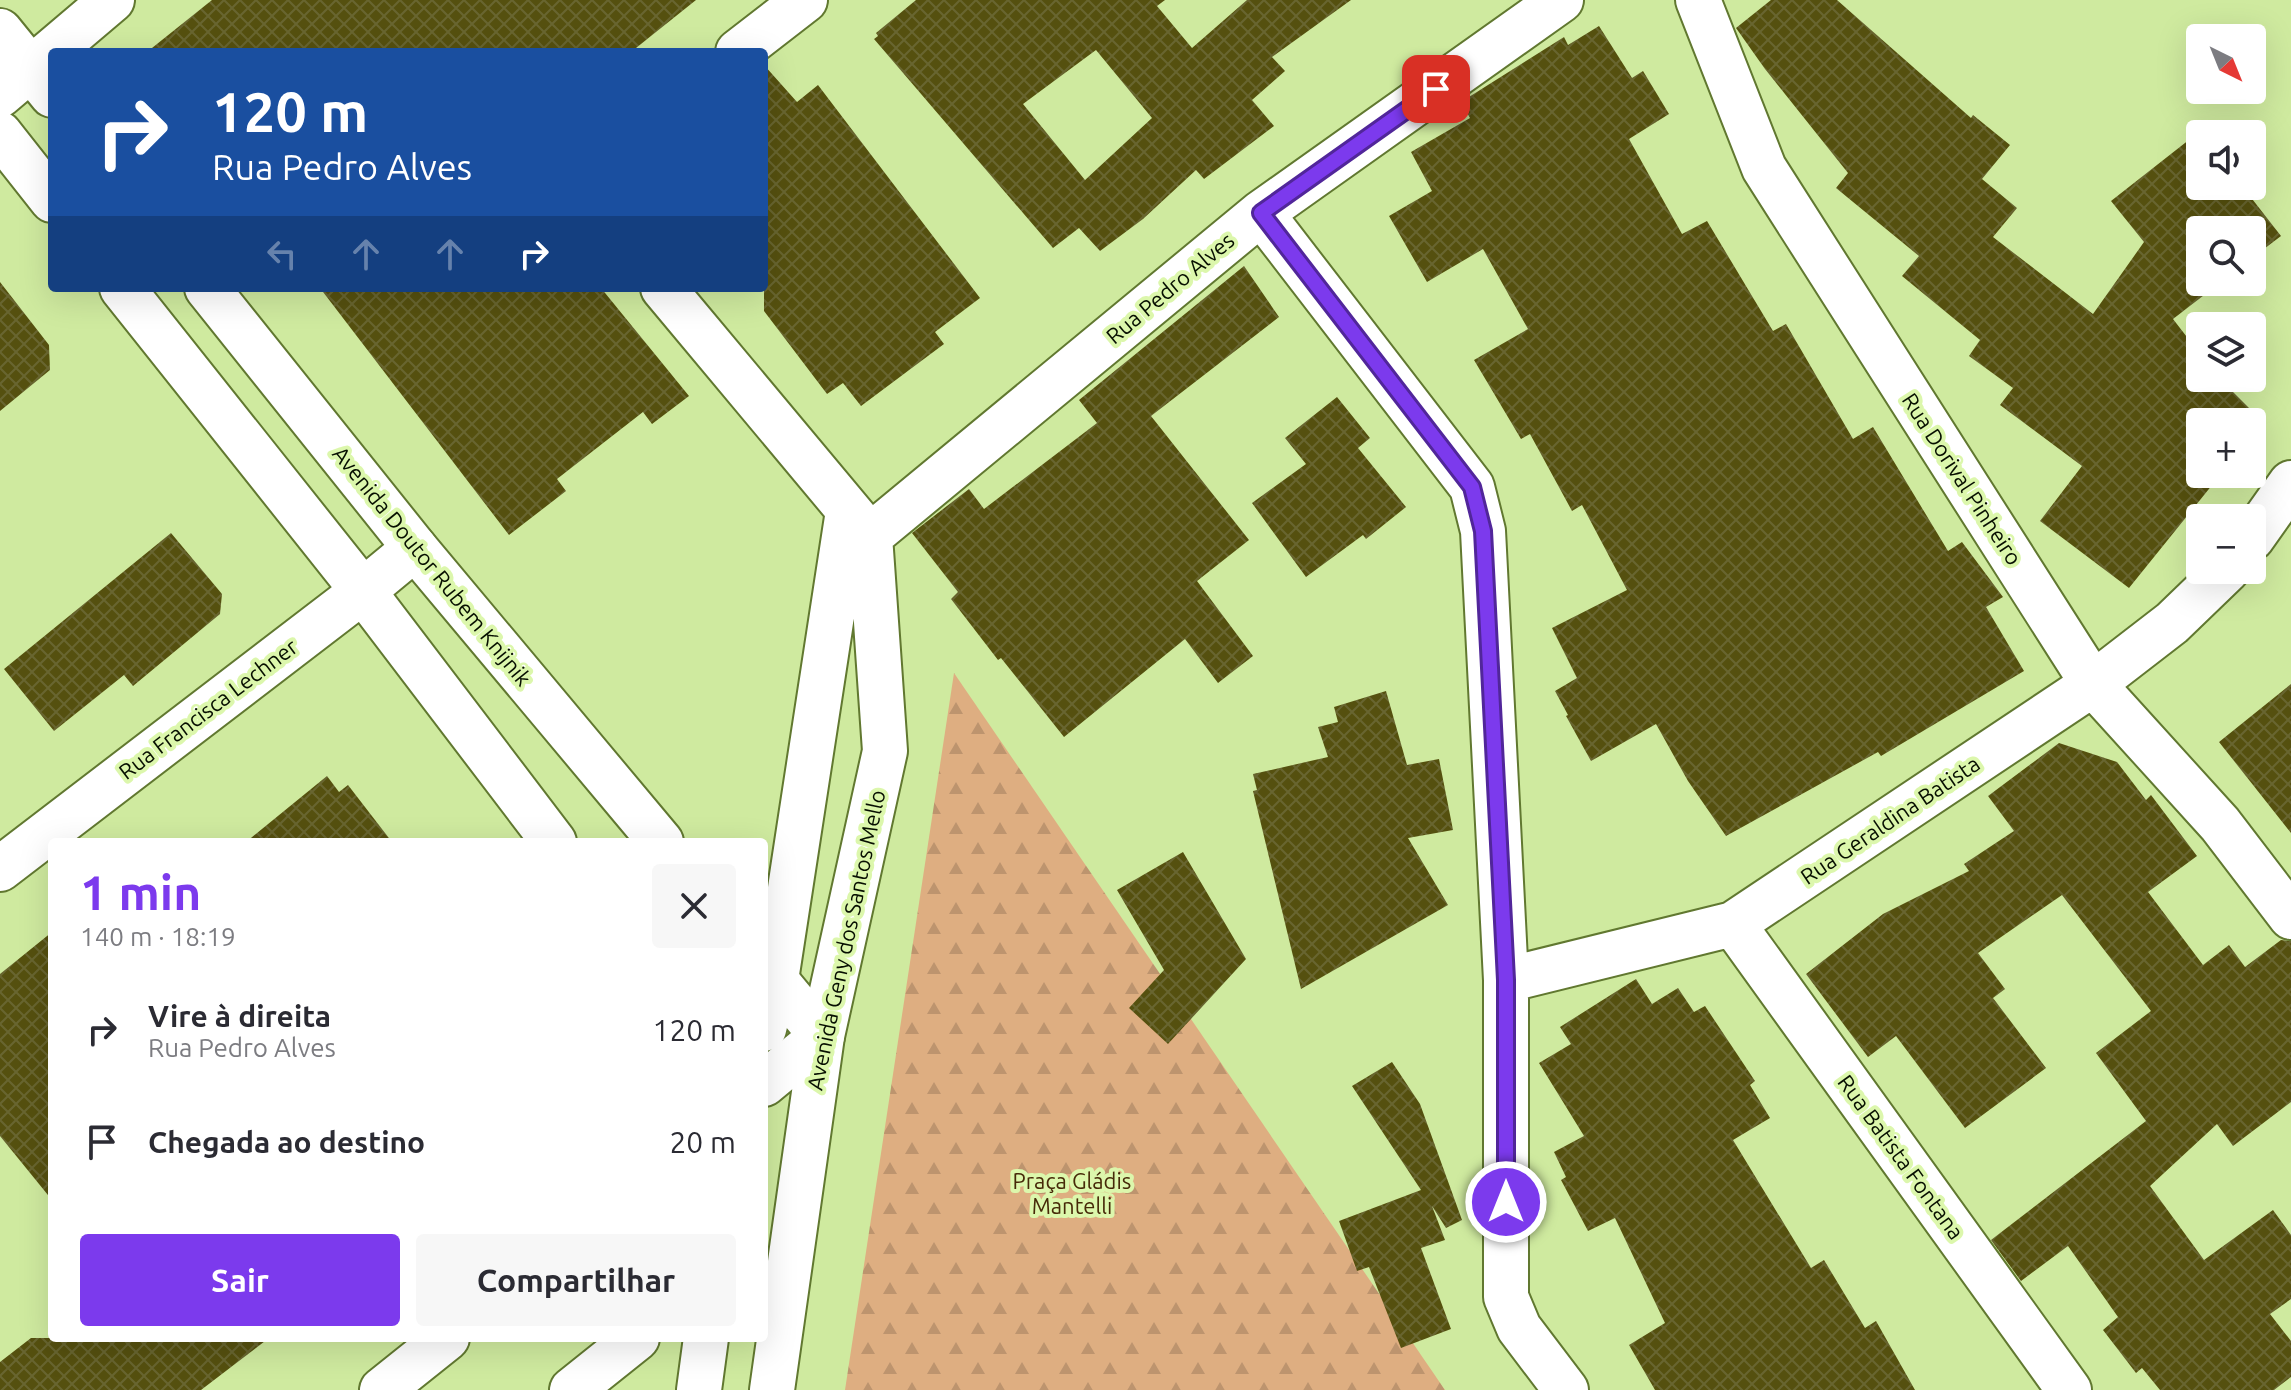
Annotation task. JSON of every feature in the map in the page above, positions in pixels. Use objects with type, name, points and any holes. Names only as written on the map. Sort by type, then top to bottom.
[{"type":"street","points":[[65,48],[112,0]]},
{"type":"street","points":[[743,48],[805,0]]},
{"type":"street","name":"Rua Pedro Alves","points":[[859,524],[1261,213],[1561,0]]},
{"type":"street","name":"Rua Dorival Pinheiro","points":[[1698,0],[1764,168],[2093,684],[2220,824],[2291,917]]},
{"type":"street","points":[[0,31],[28,86],[48,66]]},
{"type":"street","points":[[0,134],[48,195]]},
{"type":"street","points":[[1261,213],[1472,487],[1483,531],[1506,980],[1506,1297],[1519,1328],[1566,1390]]},
{"type":"street","points":[[125,292],[363,591],[551,838]]},
{"type":"street","name":"Avenida Doutor Rubem Knijnik","points":[[210,292],[415,548],[658,838]]},
{"type":"street","points":[[666,292],[859,524],[770,973],[822,1036],[768,1081]]},
{"type":"street","points":[[2266,518],[2291,483]]},
{"type":"street","name":"Avenida Geny dos Santos Mello","points":[[772,1390],[780,1222],[885,751],[859,524]]},
{"type":"street","name":"Rua Francisca Lechner","points":[[0,869],[415,548]]},
{"type":"street","name":"Rua Geraldina Batista","points":[[1506,980],[1733,924],[2093,684],[2172,623],[2212,584]]},
{"type":"street","name":"Rua Batista Fontana","points":[[1733,924],[2069,1390]]},
{"type":"street","points":[[382,1390],[442,1342]]},
{"type":"street","points":[[572,1390],[632,1342]]},
{"type":"street","points":[[699,1390],[705,1342]]},
{"type":"green space","name":"Praça Gládis Mantelli","points":[[954,673],[1445,1390],[845,1390]]},
{"type":"building","points":[[212,0],[696,0],[636,48],[152,48]]},
{"type":"building","points":[[916,0],[1165,0],[1157,6],[1192,48],[1247,0],[1351,0],[1272,57],[1285,71],[1252,100],[1274,126],[1204,179],[1196,170],[1143,219],[1100,251],[1079,228],[1053,248],[874,39],[878,36],[876,33]],"holes":[[[1096,50],[1152,118],[1085,180],[1023,104]]]},
{"type":"building","points":[[1771,0],[1837,0],[1971,118],[1973,115],[2010,145],[1982,179],[2017,208],[1993,237],[2093,314],[2144,242],[2111,201],[2186,142],[2186,200],[2253,200],[2265,216],[2186,216],[2186,296],[2203,296],[2173,319],[2186,336],[2186,392],[2233,392],[2249,408],[2186,408],[2186,488],[2210,488],[2197,504],[2186,504],[2186,517],[2129,588],[2040,521],[2082,466],[2000,405],[2013,388],[1969,356],[1980,340],[1902,276],[1919,256],[1836,188],[1848,173],[1736,28]]},
{"type":"building","points":[[1599,26],[1632,78],[1643,71],[1669,114],[1629,139],[1682,234],[1707,221],[1773,331],[1786,324],[1853,439],[1873,427],[1948,551],[1962,542],[2003,597],[1986,607],[2024,671],[1881,756],[1878,752],[1726,836],[1688,781],[1656,724],[1591,761],[1566,716],[1555,691],[1577,678],[1552,628],[1627,590],[1582,505],[1572,511],[1530,434],[1521,439],[1474,360],[1528,329],[1483,249],[1427,282],[1389,216],[1432,191],[1411,152],[1470,118],[1461,102],[1564,37],[1568,45]]},
{"type":"building","points":[[768,69],[797,102],[818,85],[980,298],[935,332],[944,344],[861,406],[843,383],[827,394],[764,311],[764,292],[768,292]]},
{"type":"building","points":[[2266,217],[2281,236],[2266,247]]},
{"type":"building","points":[[1244,266],[1279,317],[1151,416],[1249,540],[1197,581],[1253,656],[1218,683],[1185,639],[1064,737],[951,599],[958,592],[912,533],[969,489],[984,509],[1097,423],[1079,400]]},
{"type":"building","points":[[0,282],[49,345],[50,370],[0,411]]},
{"type":"building","points":[[323,292],[604,292],[689,396],[652,424],[643,412],[557,479],[566,491],[509,535]]},
{"type":"building","points":[[1337,397],[1370,438],[1358,448],[1406,507],[1366,539],[1363,535],[1306,577],[1252,503],[1306,464],[1285,438]]},
{"type":"building","points":[[171,533],[222,594],[220,614],[133,686],[124,675],[54,731],[4,669]]},
{"type":"building","points":[[2291,684],[2291,833],[2219,742]]},
{"type":"building","points":[[1386,691],[1407,765],[1439,759],[1453,830],[1408,838],[1448,905],[1301,989],[1253,791],[1257,790],[1253,774],[1328,757],[1318,727],[1338,722],[1334,707]]},
{"type":"building","points":[[2059,743],[2117,762],[2146,800],[2151,795],[2197,856],[2148,892],[2203,965],[2229,945],[2245,967],[2281,940],[2291,941],[2291,1102],[2233,1146],[2217,1124],[2150,1186],[2204,1260],[2273,1210],[2291,1235],[2291,1299],[2270,1314],[2291,1341],[2291,1377],[2274,1390],[2160,1390],[2142,1368],[2136,1373],[2103,1330],[2118,1317],[2068,1246],[2021,1281],[1991,1240],[2146,1121],[2096,1053],[2151,1011],[2062,895],[1978,953],[2005,989],[1993,998],[2046,1068],[1965,1128],[1896,1036],[1868,1057],[1806,974],[1883,914],[1969,871],[1964,864],[2014,831],[1988,796]]},
{"type":"building","points":[[327,776],[339,792],[348,785],[389,838],[251,838]]},
{"type":"building","points":[[1183,852],[1246,959],[1168,1044],[1129,1008],[1164,970],[1117,890]]},
{"type":"building","points":[[48,935],[48,1195],[0,1136],[0,974]]},
{"type":"building","points":[[1636,979],[1652,1004],[1678,988],[1694,1012],[1705,1006],[1755,1081],[1750,1085],[1770,1118],[1733,1140],[1811,1268],[1824,1260],[1865,1328],[1876,1321],[1915,1390],[1655,1390],[1629,1345],[1665,1323],[1615,1218],[1588,1231],[1561,1180],[1566,1177],[1554,1152],[1584,1136],[1539,1063],[1571,1044],[1560,1027]]},
{"type":"building","points":[[1392,1062],[1420,1104],[1462,1220],[1446,1228],[1432,1206],[1445,1240],[1421,1248],[1451,1329],[1401,1348],[1369,1267],[1357,1271],[1339,1221],[1421,1190],[1352,1086]]},
{"type":"building","points":[[31,1338],[48,1338],[48,1342],[264,1342],[201,1390],[0,1390],[0,1362]]},
{"type":"route","points":[[1436,89],[1261,213],[1472,487],[1483,531],[1506,980],[1506,1202]]}]
